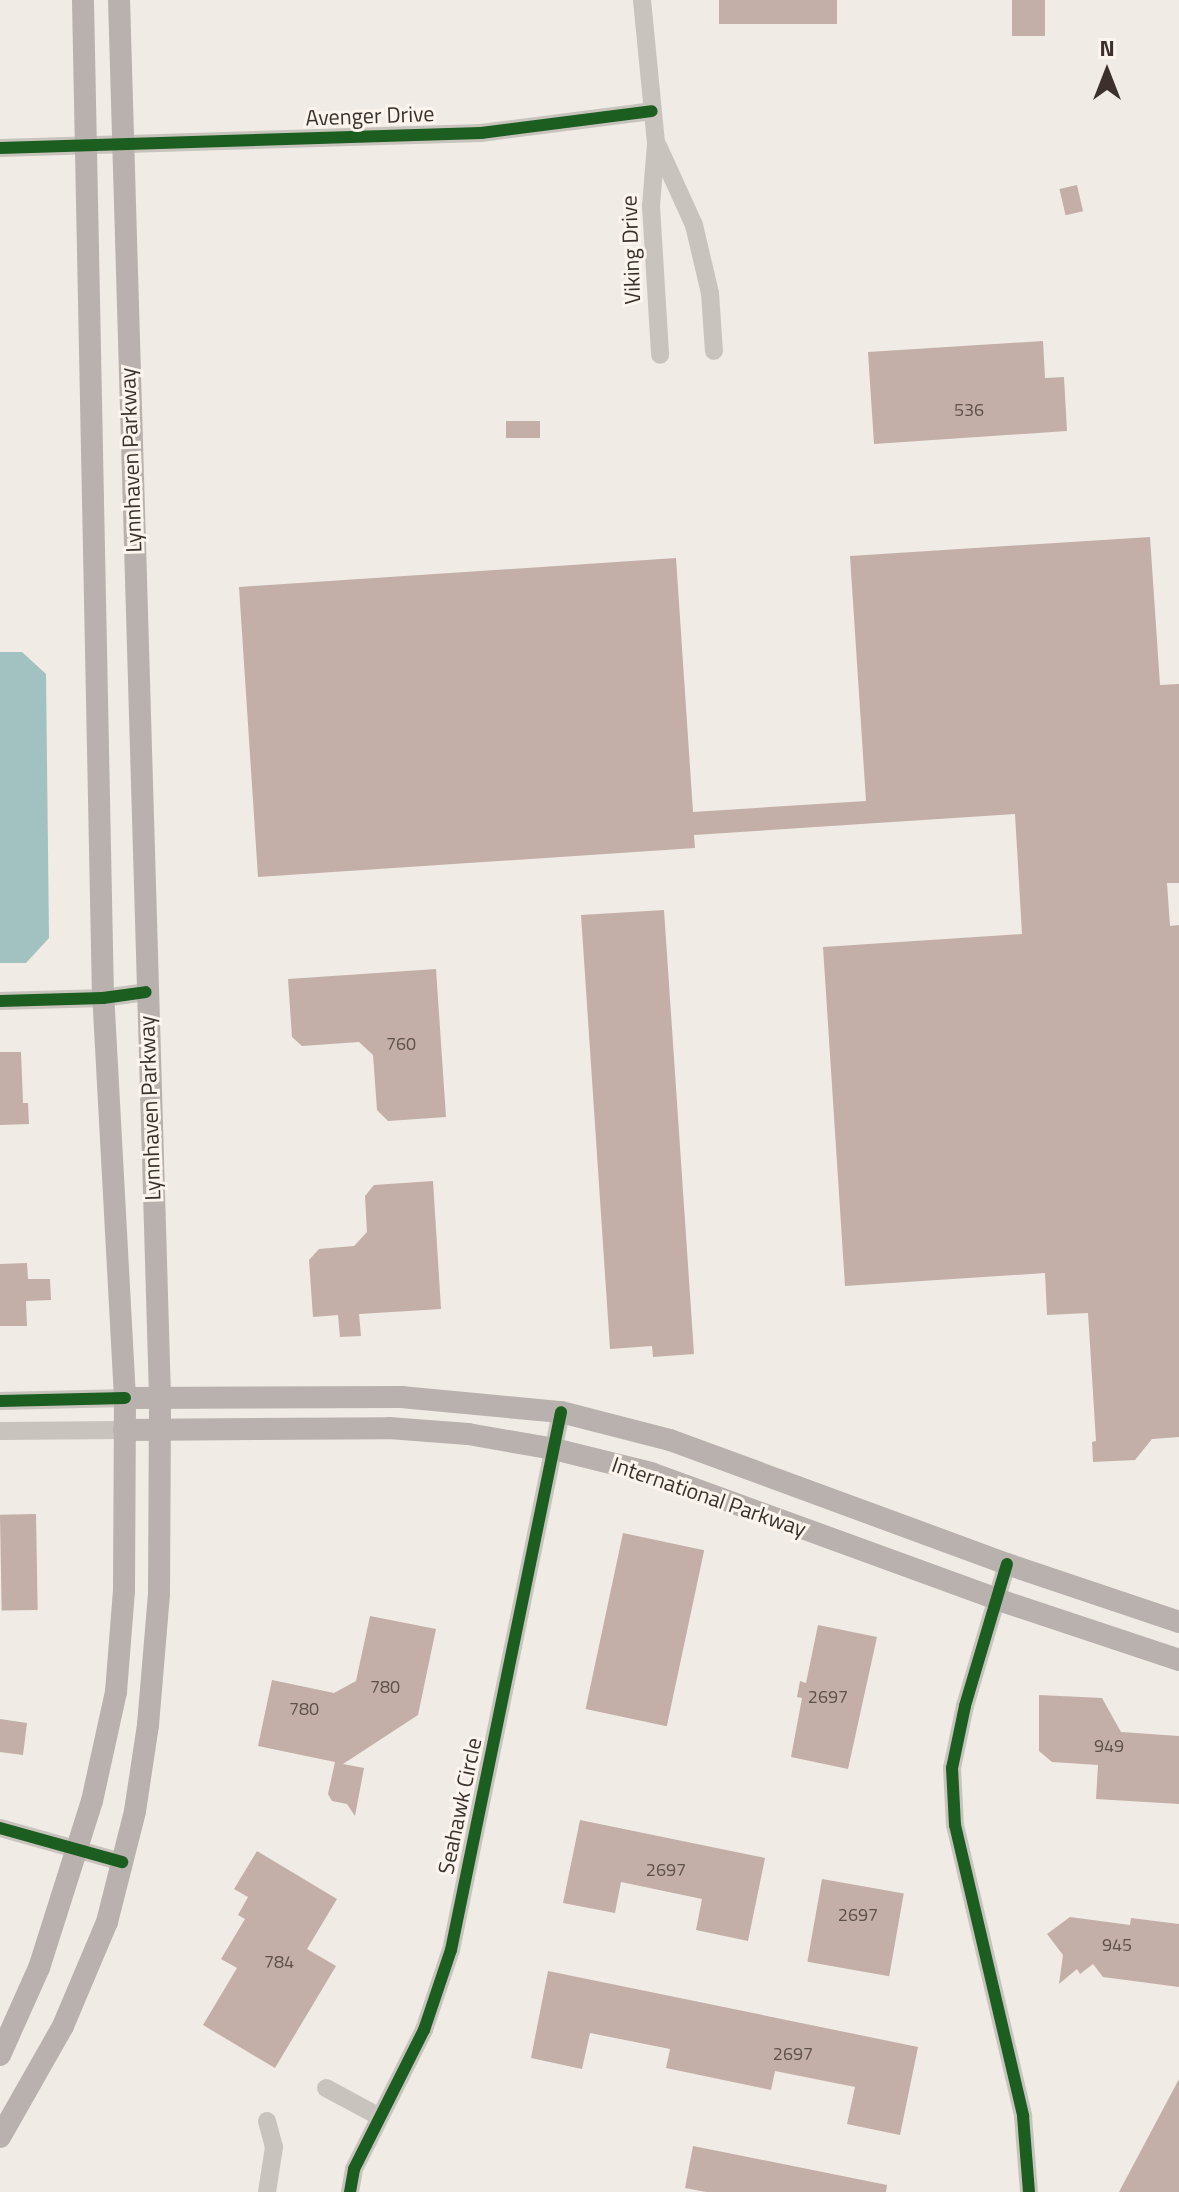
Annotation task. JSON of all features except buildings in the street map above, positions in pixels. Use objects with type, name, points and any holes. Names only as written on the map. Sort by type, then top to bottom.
[{"type":"main road","name":"Lynnhaven Parkway","points":[[0,2055],[39,1968],[92,1801],[116,1692],[124,1591],[125,1398],[103,998],[83,0]]},
{"type":"main road","name":"Lynnhaven Parkway","points":[[0,2137],[63,2026],[89,1970],[122,1862],[135,1811],[148,1725],[159,1594],[160,1397],[119,0]]},
{"type":"main road","name":"International Parkway","points":[[125,1398],[401,1397],[561,1412],[670,1440],[1007,1564],[1179,1622]]},
{"type":"main road","name":"International Parkway","points":[[124,1430],[389,1428],[468,1434],[554,1449],[651,1473],[999,1600],[1179,1660]]},
{"type":"street","name":"Viking Drive","points":[[642,0],[656,144],[651,206],[660,355]]},
{"type":"street","name":"Avenger Drive","points":[[0,148],[481,133],[652,111]]},
{"type":"street","name":"Viking Drive","points":[[656,144],[694,225],[710,293],[714,351]]},
{"type":"street","points":[[0,1001],[103,998],[146,992]]},
{"type":"street","points":[[0,1401],[125,1398]]},
{"type":"street","name":"Seahawk Circle","points":[[350,2192],[354,2169],[424,2030],[451,1950],[561,1412]]},
{"type":"street","points":[[0,1431],[124,1430]]},
{"type":"street","points":[[1007,1564],[999,1600],[965,1706],[952,1768],[955,1825],[1023,2116],[1029,2192]]},
{"type":"street","points":[[0,1828],[78,1847],[122,1862]]},
{"type":"street","points":[[326,2088],[380,2117]]},
{"type":"street","points":[[267,2121],[274,2147],[267,2192]]},
{"type":"water","points":[[0,652],[22,652],[46,674],[49,938],[26,963],[0,963]]},
{"type":"cycle path","points":[[0,148],[481,133],[652,111]]},
{"type":"cycle path","points":[[0,1001],[103,998],[146,992]]},
{"type":"cycle path","points":[[0,1401],[125,1398]]},
{"type":"cycle path","points":[[350,2192],[354,2169],[424,2030],[451,1950],[561,1412]]},
{"type":"cycle path","points":[[1007,1564],[965,1706],[952,1768],[955,1825],[1023,2116],[1029,2192]]},
{"type":"cycle path","points":[[0,1828],[122,1862]]}]
